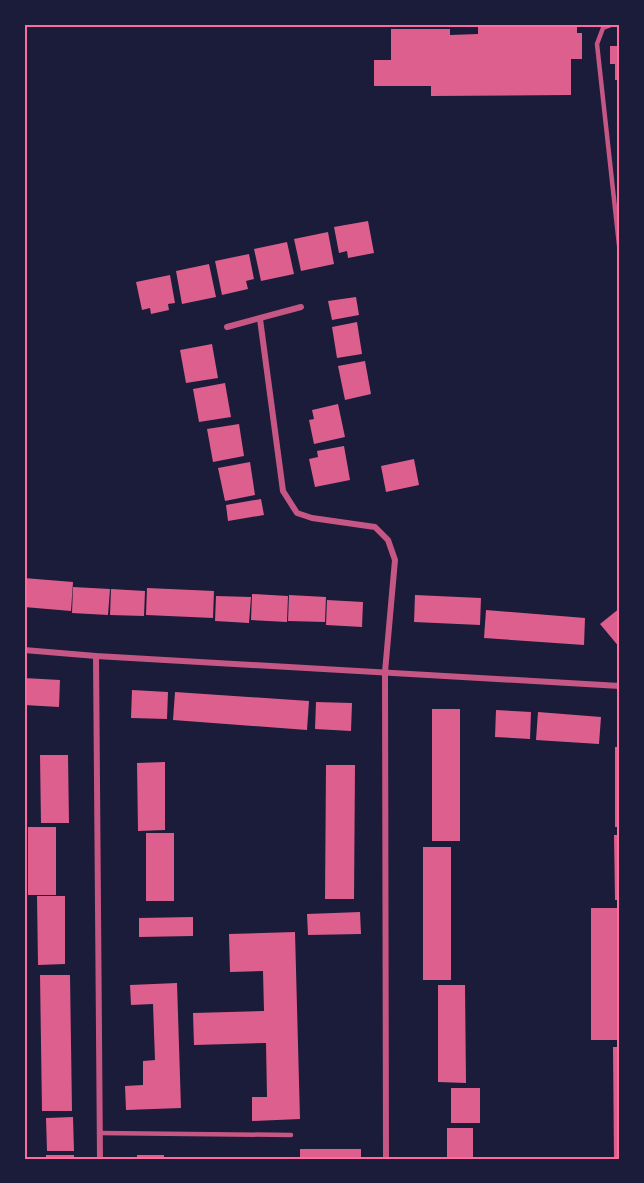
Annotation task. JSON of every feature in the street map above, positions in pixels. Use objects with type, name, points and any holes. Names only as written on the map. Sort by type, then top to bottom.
[{"type":"street","points":[[227,327],[301,307]]},
{"type":"street","points":[[260,319],[283,491],[297,513],[312,518],[375,527],[388,540],[395,560],[385,672],[386,1159]]},
{"type":"street","points":[[24,650],[620,686]]},
{"type":"street","points":[[96,656],[100,1159]]},
{"type":"lane","points":[[614,24],[603,28],[597,44],[620,254]]},
{"type":"lane","points":[[99,1133],[291,1134]]},
{"type":"building","points":[[478,24],[577,24],[577,33],[582,33],[582,59],[571,59],[571,95],[431,96],[431,86],[374,86],[374,60],[391,60],[391,29],[450,29],[450,35],[478,34]]},
{"type":"building","points":[[610,46],[620,46],[620,80],[615,80],[615,64],[610,64]]},
{"type":"building","points":[[368,221],[374,253],[348,258],[347,251],[339,253],[334,227]]},
{"type":"building","points":[[328,232],[334,264],[301,271],[294,239]]},
{"type":"building","points":[[287,242],[294,274],[261,281],[254,249]]},
{"type":"building","points":[[249,254],[254,279],[246,281],[248,289],[222,295],[215,261]]},
{"type":"building","points":[[209,264],[216,297],[182,304],[176,271]]},
{"type":"building","points":[[170,275],[175,303],[168,304],[169,310],[151,314],[150,308],[142,310],[136,282]]},
{"type":"building","points":[[356,297],[359,315],[332,320],[328,301]]},
{"type":"building","points":[[357,322],[362,354],[337,358],[332,327]]},
{"type":"building","points":[[212,344],[218,378],[186,383],[180,350]]},
{"type":"building","points":[[365,361],[371,394],[345,400],[338,366]]},
{"type":"building","points":[[225,383],[231,417],[199,422],[193,389]]},
{"type":"building","points":[[338,404],[345,437],[314,444],[309,420],[314,419],[312,410]]},
{"type":"building","points":[[239,424],[244,456],[213,462],[207,429]]},
{"type":"building","points":[[344,446],[350,480],[315,487],[309,459],[318,457],[317,451]]},
{"type":"building","points":[[414,459],[419,485],[386,492],[381,466]]},
{"type":"building","points":[[250,462],[255,495],[225,501],[218,468]]},
{"type":"building","points":[[261,499],[264,515],[228,521],[226,505]]},
{"type":"building","points":[[24,578],[73,582],[71,611],[24,607]]},
{"type":"building","points":[[73,587],[110,589],[108,615],[72,613]]},
{"type":"building","points":[[147,588],[214,591],[213,618],[146,615]]},
{"type":"building","points":[[111,589],[145,591],[144,616],[110,615]]},
{"type":"building","points":[[252,594],[288,596],[287,622],[251,620]]},
{"type":"building","points":[[289,595],[326,597],[325,622],[288,621]]},
{"type":"building","points":[[415,595],[481,598],[480,625],[414,622]]},
{"type":"building","points":[[216,596],[251,597],[249,623],[215,621]]},
{"type":"building","points":[[327,600],[363,602],[362,627],[326,625]]},
{"type":"building","points":[[620,608],[620,648],[600,624]]},
{"type":"building","points":[[486,610],[585,618],[584,645],[484,638]]},
{"type":"building","points":[[24,678],[60,680],[59,707],[24,705]]},
{"type":"building","points":[[132,690],[168,692],[167,719],[131,718]]},
{"type":"building","points":[[175,692],[309,701],[307,730],[173,720]]},
{"type":"building","points":[[316,702],[352,703],[351,731],[315,729]]},
{"type":"building","points":[[432,709],[460,709],[460,841],[432,841]]},
{"type":"building","points":[[496,710],[531,712],[530,739],[495,737]]},
{"type":"building","points":[[538,712],[601,717],[599,744],[536,740]]},
{"type":"building","points":[[615,747],[620,747],[620,827],[615,827]]},
{"type":"building","points":[[40,755],[68,755],[69,823],[41,823]]},
{"type":"building","points":[[165,762],[165,830],[138,831],[137,763]]},
{"type":"building","points":[[326,765],[355,765],[354,899],[325,899]]},
{"type":"building","points":[[28,827],[56,827],[56,895],[28,895]]},
{"type":"building","points":[[146,833],[174,833],[174,901],[146,901]]},
{"type":"building","points":[[614,835],[620,835],[620,900],[615,900]]},
{"type":"building","points":[[423,847],[451,847],[451,980],[423,980]]},
{"type":"building","points":[[37,896],[65,896],[65,964],[38,965]]},
{"type":"building","points":[[591,908],[618,908],[619,1040],[591,1040]]},
{"type":"building","points":[[360,912],[361,934],[308,935],[307,914]]},
{"type":"building","points":[[193,917],[193,936],[139,937],[139,918]]},
{"type":"building","points":[[295,932],[300,1119],[252,1121],[252,1097],[267,1097],[266,1043],[194,1045],[193,1013],[264,1011],[263,971],[230,972],[229,934]]},
{"type":"building","points":[[40,975],[70,975],[72,1111],[42,1111]]},
{"type":"building","points":[[177,983],[181,1108],[126,1110],[125,1086],[143,1085],[143,1061],[155,1060],[153,1004],[131,1005],[130,985]]},
{"type":"building","points":[[438,985],[465,985],[466,1083],[438,1082]]},
{"type":"building","points":[[613,1047],[620,1047],[620,1159],[614,1159]]},
{"type":"building","points":[[451,1088],[480,1088],[480,1123],[451,1123]]},
{"type":"building","points":[[73,1117],[74,1151],[47,1151],[46,1118]]},
{"type":"building","points":[[447,1128],[473,1128],[473,1159],[447,1159]]},
{"type":"building","points":[[300,1149],[361,1149],[361,1159],[300,1159]]},
{"type":"building","points":[[46,1155],[74,1155],[74,1159],[46,1159]]},
{"type":"building","points":[[137,1155],[164,1155],[164,1159],[137,1159]]}]
